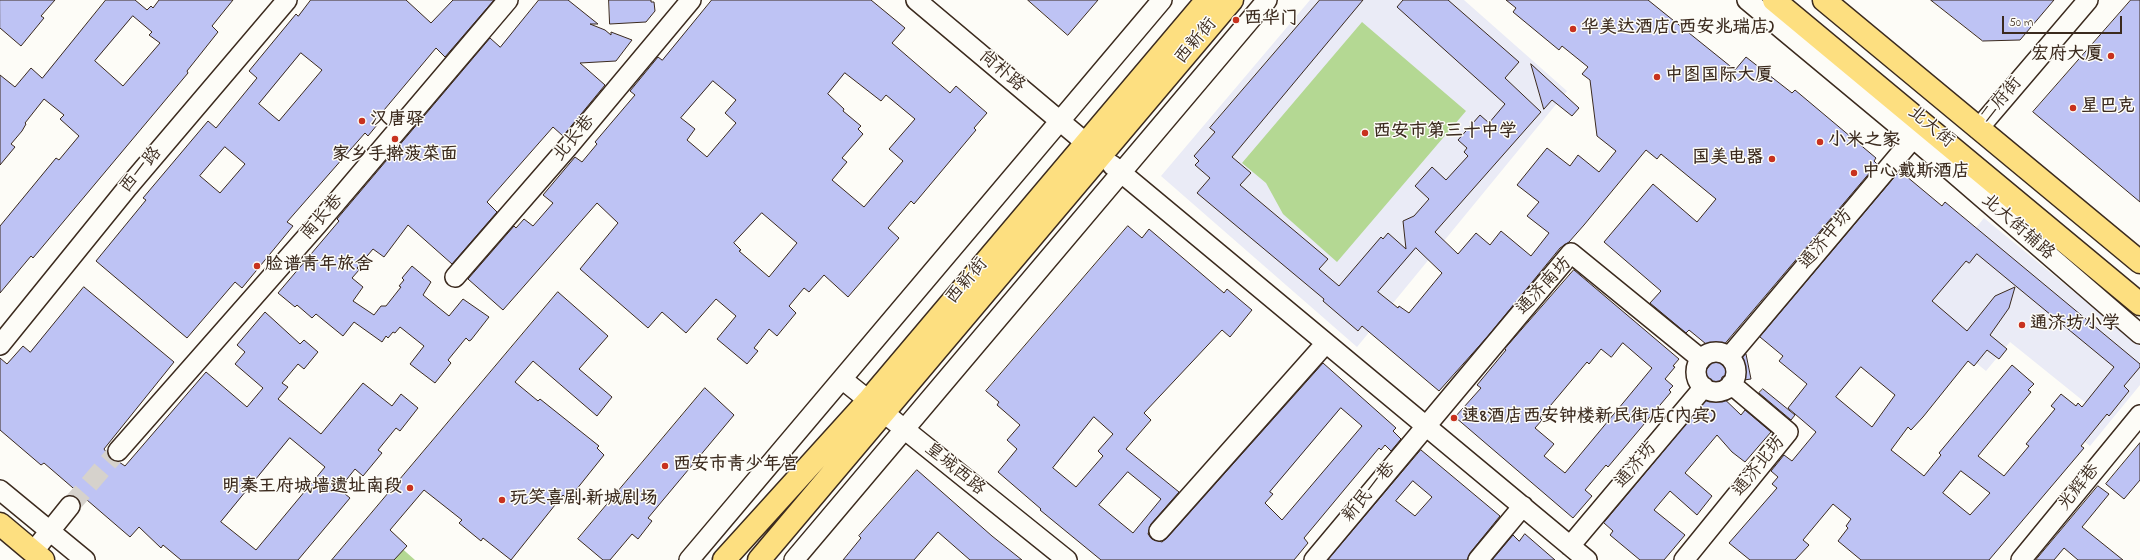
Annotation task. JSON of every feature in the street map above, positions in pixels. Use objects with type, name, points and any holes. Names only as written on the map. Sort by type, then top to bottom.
[{"type":"main road","name":"西新街","points":[[759,560],[876,407],[1093,149],[1207,0]]},
{"type":"main road","name":"西新街","points":[[1093,149],[1232,0]]},
{"type":"main road","name":"北大街","points":[[1774,0],[1919,131],[2140,304]]},
{"type":"main road","name":"北大街","points":[[1824,0],[1982,125],[2140,262]]},
{"type":"main road","name":"西新街","points":[[724,560],[876,407]]},
{"type":"main road","points":[[0,524],[38,556]]},
{"type":"street","name":"西一路","points":[[0,345],[128,187],[287,0]]},
{"type":"street","name":"南长巷","points":[[118,451],[317,225],[508,0]]},
{"type":"street","name":"北长巷","points":[[455,277],[568,147],[692,0]]},
{"type":"street","name":"尚朴路","points":[[916,0],[1120,172],[1587,560]]},
{"type":"street","points":[[689,560],[1162,0]]},
{"type":"street","points":[[794,560],[1120,172],[1267,0]]},
{"type":"street","name":"北大街辅路","points":[[1747,0],[1919,131],[2140,334]]},
{"type":"street","points":[[1840,0],[1982,125],[2140,248]]},
{"type":"street","name":"二府街","points":[[1982,125],[2088,0]]},
{"type":"street","name":"通济中坊","points":[[1729,357],[1919,131]]},
{"type":"street","name":"通济南坊","points":[[1426,426],[1571,253],[1701,359]]},
{"type":"street","points":[[1160,531],[1326,343]]},
{"type":"street","points":[[1714,352],[1725,353],[1729,357],[1732,360],[1736,370],[1734,380],[1727,388],[1717,392],[1707,390],[1699,383],[1696,373],[1698,363],[1705,355],[1714,352]]},
{"type":"street","name":"皇城西路","points":[[842,379],[1067,560]]},
{"type":"street","name":"通济北坊","points":[[1684,560],[1788,432],[1731,384]]},
{"type":"street","name":"通济坊","points":[[1570,546],[1704,387]]},
{"type":"street","name":"光辉巷","points":[[2021,560],[2140,415]]},
{"type":"street","name":"新民一巷","points":[[1314,560],[1426,426]]},
{"type":"street","points":[[0,490],[85,560]]},
{"type":"street","points":[[38,556],[50,531],[70,506]]},
{"type":"street","points":[[1478,560],[1523,506]]},
{"type":"shaded area","name":"西安市第三十中学","points":[[1310,0],[1464,0],[1567,91],[1357,347],[1161,176]]},
{"type":"shaded area","name":"通济坊小学","points":[[1984,218],[2140,346],[2140,385],[2090,446],[2067,428],[2087,404],[2010,342],[1986,371],[1910,309]]},
{"type":"green space","points":[[1362,22],[1466,111],[1337,262],[1283,214],[1266,183],[1242,163]]},
{"type":"green space","points":[[389,537],[415,560],[370,560]]},
{"type":"building","points":[[0,0],[55,0],[41,16],[44,18],[21,46],[0,28]]},
{"type":"building","points":[[106,0],[135,0],[147,10],[151,6],[153,8],[159,0],[233,0],[212,26],[218,32],[187,71],[188,73],[33,258],[31,256],[0,293],[0,226],[56,158],[59,160],[79,136],[60,119],[64,115],[44,99],[11,144],[15,147],[0,165],[0,75],[15,87],[31,68],[42,78]],"holes":[[[133,16],[152,32],[149,35],[160,43],[123,86],[95,61]]]},
{"type":"building","points":[[311,0],[406,0],[431,23],[453,0],[494,0],[445,57],[436,48],[374,122],[377,125],[368,136],[365,133],[287,222],[293,226],[242,288],[235,282],[187,338],[96,261],[146,200],[143,198],[208,121],[216,128],[257,78],[249,71],[296,14],[298,16]],"holes":[[[301,53],[322,70],[279,121],[259,104]],[[225,147],[245,164],[220,193],[200,176]]]},
{"type":"building","points":[[539,0],[568,0],[598,24],[590,24],[605,30],[611,35],[611,32],[632,40],[616,61],[580,63],[605,85],[563,136],[553,127],[487,202],[497,212],[452,264],[408,225],[384,257],[373,249],[357,268],[359,270],[352,278],[363,287],[353,301],[374,315],[381,306],[386,306],[401,287],[399,286],[404,280],[402,278],[412,266],[431,282],[423,295],[449,316],[463,299],[489,317],[471,340],[469,341],[466,338],[448,360],[451,363],[435,383],[410,364],[424,346],[400,327],[388,338],[386,336],[382,342],[354,322],[343,336],[316,314],[312,318],[297,305],[295,307],[278,293],[339,221],[337,219],[490,38],[500,47]]},
{"type":"building","points":[[609,0],[651,0],[651,2],[654,2],[655,11],[646,22],[610,24]]},
{"type":"building","points":[[712,0],[871,0],[905,28],[892,43],[950,93],[956,86],[987,113],[974,128],[976,130],[914,204],[911,201],[888,228],[899,238],[848,297],[824,275],[809,292],[804,288],[789,306],[796,313],[777,336],[769,329],[754,348],[758,351],[747,364],[717,339],[736,316],[716,299],[686,333],[662,312],[648,328],[580,269],[618,223],[597,203],[503,310],[468,279],[514,226],[516,228],[524,219],[533,226],[553,203],[543,195],[575,157],[582,162],[597,144],[595,142],[635,95],[630,91],[658,57],[662,60]],"holes":[[[845,73],[881,101],[886,95],[915,119],[889,149],[903,161],[864,207],[832,180],[847,162],[842,158],[863,134],[858,129],[861,126],[843,111],[844,109],[828,94]],[[713,81],[736,100],[725,113],[736,123],[707,157],[687,140],[695,129],[681,118]],[[762,213],[797,243],[769,277],[739,251],[741,250],[734,243]]]},
{"type":"building","points":[[1028,0],[1098,0],[1068,35]]},
{"type":"building","points":[[1320,0],[1363,0],[1232,157],[1251,173],[1240,185],[1328,259],[1319,269],[1339,286],[1381,237],[1383,239],[1388,233],[1406,249],[1403,221],[1414,216],[1429,199],[1415,186],[1432,167],[1446,180],[1468,156],[1464,152],[1467,148],[1458,140],[1480,115],[1489,123],[1505,104],[1397,7],[1403,0],[1448,0],[1519,62],[1505,78],[1541,112],[1435,232],[1458,254],[1476,233],[1490,245],[1501,231],[1531,256],[1549,233],[1527,216],[1539,202],[1517,185],[1547,148],[1570,166],[1578,155],[1599,172],[1616,151],[1597,136],[1590,80],[1582,74],[1588,67],[1562,46],[1559,50],[1513,12],[1516,8],[1506,0],[1648,0],[1735,70],[1746,57],[1792,93],[1795,90],[1876,158],[1874,161],[1877,164],[1717,353],[1689,330],[1686,333],[1650,303],[1661,291],[1604,242],[1653,184],[1697,222],[1716,199],[1661,154],[1657,159],[1646,150],[1584,225],[1569,242],[1560,248],[1488,336],[1439,391],[1362,326],[1358,331],[1323,301],[1324,299],[1197,193],[1210,178],[1195,165],[1199,161],[1194,156],[1215,132],[1210,128]],"holes":[[[1416,248],[1442,273],[1409,313],[1399,306],[1398,308],[1378,292]]]},
{"type":"building","points":[[1931,0],[2054,0],[2020,40],[1983,41]]},
{"type":"building","name":"宏府大厦","points":[[2131,0],[2140,0],[2140,202],[2033,112]]},
{"type":"building","points":[[1531,64],[1579,108],[1572,116],[1552,100],[1544,109]]},
{"type":"building","points":[[1900,171],[1942,206],[1945,202],[2140,364],[2140,367],[2124,386],[2129,391],[2109,416],[2107,414],[2081,446],[2084,448],[1989,560],[1861,560],[1838,541],[1848,528],[1846,526],[1851,519],[1833,504],[1803,540],[1809,545],[1795,560],[1750,560],[1729,543],[1777,488],[1772,484],[1778,477],[1771,471],[1784,455],[1792,461],[1816,432],[1788,408],[1807,384],[1779,361],[1783,356],[1760,337]],"holes":[[[1977,254],[2114,367],[2082,407],[2078,403],[2076,406],[2061,394],[2051,406],[2055,409],[2026,444],[2029,446],[2004,476],[1978,456],[2031,392],[2028,390],[2034,384],[2012,365],[1939,453],[1941,455],[1924,476],[1891,450],[1908,427],[1911,430],[1923,417],[1968,361],[1974,366],[1987,350],[1999,359],[2007,349],[1990,335],[2009,308],[2015,287],[1995,296],[1967,331],[1932,301],[1966,261],[1969,263]],[[1861,367],[1895,395],[1872,427],[1836,397]],[[1961,471],[1990,493],[1970,515],[1943,493]]]},
{"type":"building","points":[[1128,226],[1142,238],[1149,229],[1224,293],[1227,289],[1252,310],[1230,337],[1222,330],[1144,413],[1151,420],[1126,449],[1179,492],[1151,524],[1148,534],[1152,539],[1162,542],[1167,538],[1323,363],[1396,428],[1393,431],[1401,439],[1391,451],[1385,445],[1381,450],[1379,448],[1304,538],[1308,543],[1294,560],[1101,560],[1040,510],[1041,509],[998,472],[1017,449],[1007,440],[1020,425],[997,405],[999,402],[986,391]],"holes":[[[1341,408],[1362,426],[1282,520],[1265,503],[1273,494],[1270,492]],[[1094,417],[1113,434],[1098,451],[1103,456],[1076,487],[1053,468]],[[1128,472],[1161,499],[1133,533],[1099,505]]]},
{"type":"building","points":[[1574,270],[1679,359],[1673,366],[1675,367],[1665,379],[1673,386],[1669,390],[1671,392],[1608,467],[1606,465],[1585,490],[1592,496],[1573,518],[1455,417],[1481,388],[1477,385],[1506,350],[1505,349]],"holes":[[[1623,343],[1652,368],[1565,473],[1544,456],[1554,444],[1535,428],[1542,420],[1540,418],[1587,362],[1589,364],[1601,349],[1611,357]]]},
{"type":"building","points":[[84,287],[174,362],[104,449],[111,459],[125,466],[206,372],[247,407],[263,388],[235,364],[245,352],[237,345],[265,312],[300,344],[304,340],[318,352],[304,369],[298,364],[282,383],[288,387],[278,399],[321,434],[363,383],[392,406],[401,394],[418,408],[400,431],[396,428],[378,450],[382,453],[363,476],[355,469],[339,489],[350,498],[298,560],[181,560],[163,545],[161,548],[139,527],[130,537],[44,463],[41,465],[0,430],[0,358],[7,364],[23,346],[30,352]],"holes":[[[290,438],[325,467],[256,550],[221,522]]]},
{"type":"building","points":[[558,292],[608,336],[579,369],[612,397],[597,416],[533,361],[515,382],[538,401],[540,399],[599,446],[597,448],[604,455],[568,500],[563,495],[511,560],[483,538],[481,541],[459,523],[462,520],[424,490],[390,530],[407,546],[394,560],[332,560]]},
{"type":"building","points":[[1746,354],[1751,379],[1744,380],[1733,373],[1722,377],[1720,385],[1717,385],[1703,374],[1714,360],[1718,359],[1722,365],[1727,368],[1732,367]]},
{"type":"building","name":"西安市青少年宫","points":[[705,388],[734,415],[648,518],[652,521],[638,539],[632,534],[610,560],[603,560],[578,539]]},
{"type":"building","points":[[1763,389],[1795,415],[1791,420],[1759,393]]},
{"type":"building","points":[[1715,390],[1741,415],[1745,410],[1771,432],[1745,462],[1732,452],[1717,435],[1685,473],[1712,496],[1697,515],[1670,491],[1654,510],[1685,535],[1664,560],[1640,560],[1610,535],[1613,531],[1604,523]]},
{"type":"building","points":[[2140,443],[2140,480],[2124,499],[2106,484]]},
{"type":"building","points":[[1421,450],[1500,516],[1470,553],[1467,560],[1328,560]],"holes":[[[1413,481],[1432,497],[1415,516],[1396,501]]]},
{"type":"building","points":[[917,470],[992,536],[1022,560],[970,560],[938,532],[914,560],[843,560],[861,538],[859,536]]},
{"type":"building","points":[[2098,486],[2109,494],[2082,527],[2123,560],[2078,560],[2064,548],[2054,560],[2036,560]]},
{"type":"building","points":[[1525,534],[1555,560],[1492,560],[1513,535],[1519,541]]},
{"type":"tunnel","points":[[70,506],[118,451]]},
{"type":"place","name":"西华门","points":[[1236,20]]},
{"type":"place","name":"华美达酒店(西安兆瑞店)","points":[[1573,29]]},
{"type":"place","name":"宏府大厦","points":[[2111,56]]},
{"type":"place","name":"中图国际大厦","points":[[1657,77]]},
{"type":"place","name":"星巴克","points":[[2073,108]]},
{"type":"place","name":"汉唐驿","points":[[362,121]]},
{"type":"place","name":"西安市第三十中学","points":[[1365,133]]},
{"type":"place","name":"家乡手擀菠菜面","points":[[395,139]]},
{"type":"place","name":"小米之家","points":[[1820,142]]},
{"type":"place","name":"国美电器","points":[[1772,159]]},
{"type":"place","name":"中心戴斯酒店","points":[[1854,173]]},
{"type":"place","name":"脸谱青年旅舍","points":[[257,266]]},
{"type":"place","name":"通济坊小学","points":[[2022,325]]},
{"type":"place","name":"速8酒店西安钟楼新民街店(内宾)","points":[[1454,418]]},
{"type":"place","name":"西安市青少年宫","points":[[665,466]]},
{"type":"place","name":"明秦王府城墙遗址南段","points":[[410,488]]},
{"type":"place","name":"玩笑喜剧·新城剧场","points":[[502,500]]}]
